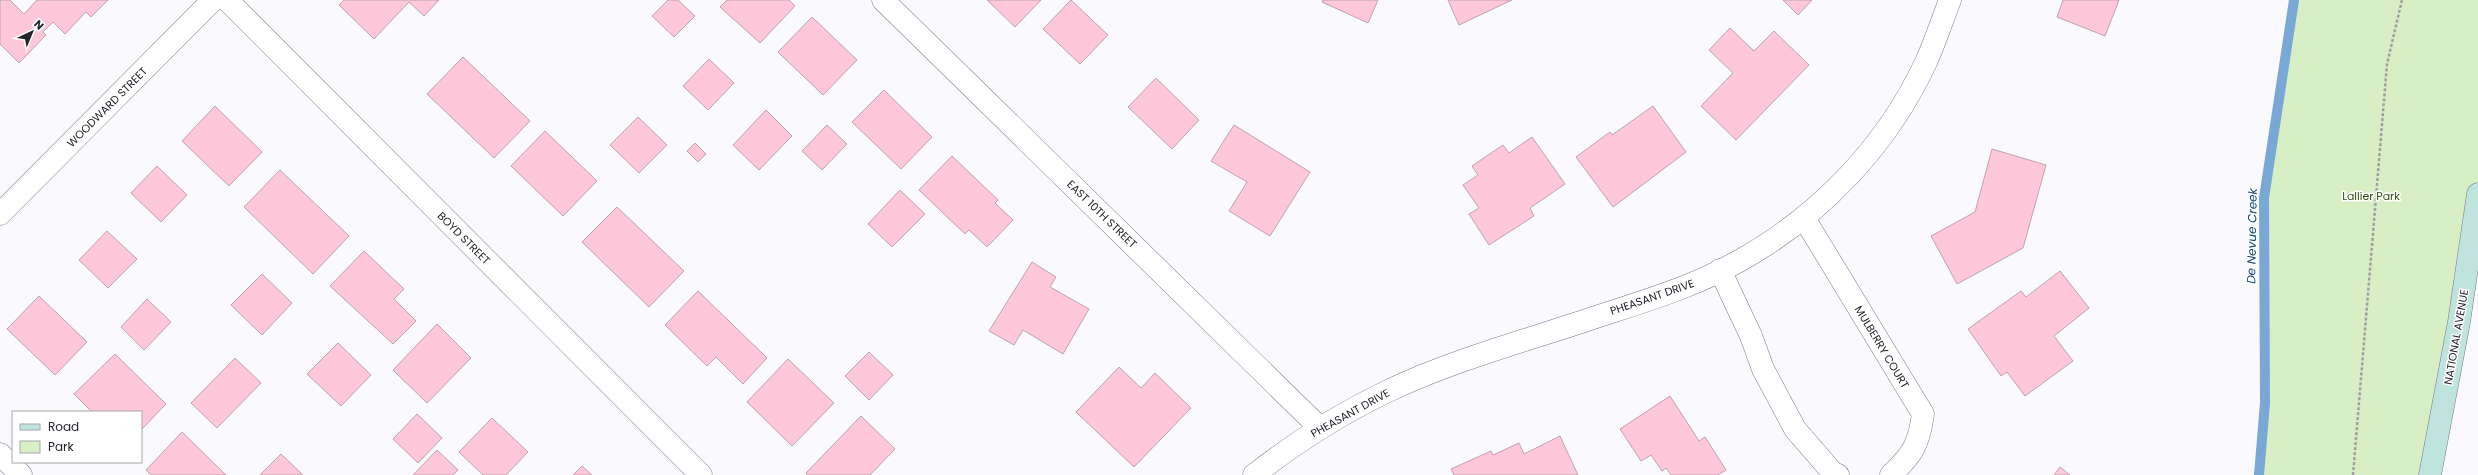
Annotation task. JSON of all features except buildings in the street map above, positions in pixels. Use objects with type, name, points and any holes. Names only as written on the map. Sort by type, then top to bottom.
[{"type":"street","name":"WOODWARD STREET","points":[[0,214],[213,0]]},
{"type":"street","name":"BOYD STREET","points":[[227,0],[701,475]]},
{"type":"street","name":"EAST 10TH STREET","points":[[884,0],[1320,428]]},
{"type":"street","name":"PHEASANT DRIVE","points":[[1254,475],[1320,428],[1389,391],[1430,374],[1670,292],[1740,261],[1804,218],[1859,165],[1896,116],[1926,62],[1950,0]]},
{"type":"street","name":"NATIONAL AVENUE","points":[[2430,475],[2459,322],[2478,196]]},
{"type":"street","name":"MULBERRY COURT","points":[[1804,218],[1923,414],[1920,437],[1910,457],[1891,475]]},
{"type":"street","points":[[1720,270],[1751,336],[1763,369],[1795,429],[1833,473],[1838,475]]},
{"type":"street","points":[[0,454],[21,475]]},
{"type":"path","points":[[2353,475],[2387,64],[2402,0]]},
{"type":"green space","name":"Lallier Park","points":[[2294,0],[2478,0],[2478,194],[2429,475],[2259,475],[2265,403],[2264,198]]},
{"type":"waterway","name":"De Nevue Creek","points":[[2259,475],[2265,403],[2264,198],[2294,0]]}]
